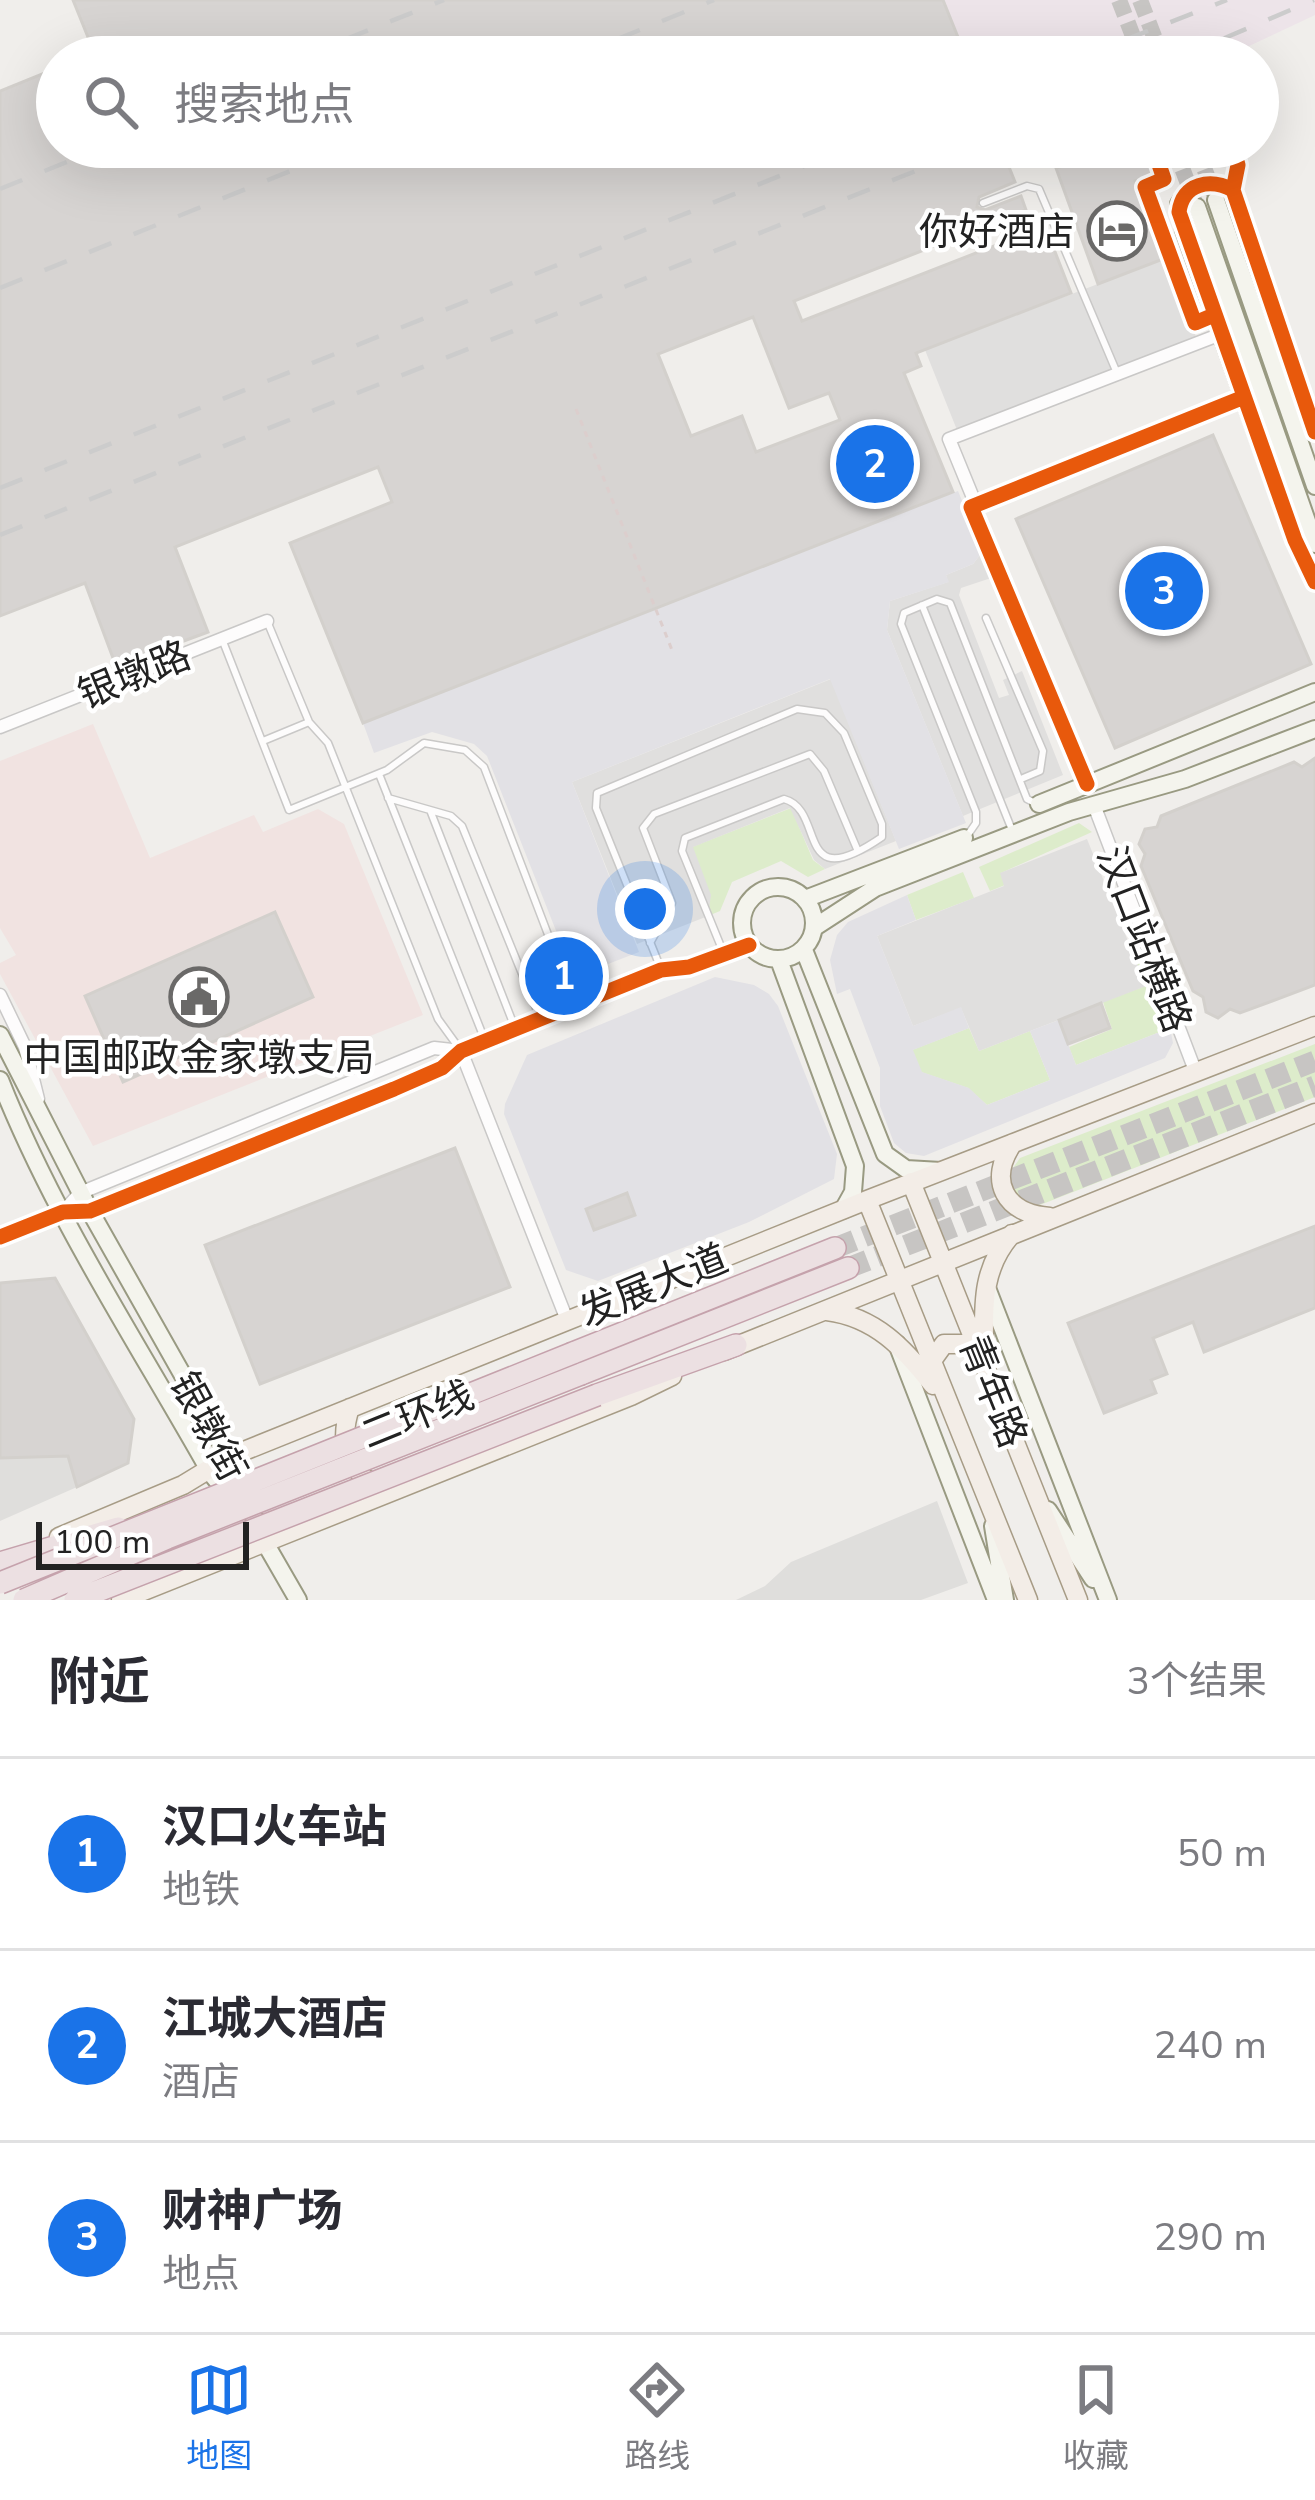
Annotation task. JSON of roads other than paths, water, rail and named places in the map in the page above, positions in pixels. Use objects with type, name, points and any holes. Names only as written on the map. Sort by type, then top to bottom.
[{"type":"highway","name":"二环线","points":[[23,1600],[835,1248]]},
{"type":"highway","name":"二环线","points":[[0,1583],[153,1519],[848,1268]]},
{"type":"highway","points":[[75,1600],[736,1345]]},
{"type":"highway","points":[[0,1563],[153,1519]]},
{"type":"main road","points":[[1315,432],[1307,382],[1233,190],[1219,182],[1202,182],[1188,192],[1179,212],[1295,541],[1315,582]]},
{"type":"main road","points":[[1216,200],[1315,486]]},
{"type":"main road","points":[[1197,207],[1315,544]]},
{"type":"main road","points":[[1039,804],[1315,692]]},
{"type":"main road","points":[[964,838],[805,899],[778,887],[752,899],[742,926],[749,945],[762,956],[779,960],[803,950],[814,927],[875,888],[1094,805],[1186,779],[1315,729]]},
{"type":"main road","points":[[805,899],[814,927]]},
{"type":"main road","points":[[803,950],[885,1154],[906,1169],[941,1171]]},
{"type":"main road","points":[[779,960],[855,1166],[853,1192],[843,1210]]},
{"type":"main road","name":"发展大道","points":[[0,1563],[210,1472],[229,1457],[911,1182],[1315,1026]]},
{"type":"main road","name":"银墩街","points":[[0,1035],[89,1211],[229,1457],[264,1540]]},
{"type":"main road","name":"银墩街","points":[[0,1080],[63,1212],[210,1472],[264,1540]]},
{"type":"main road","points":[[121,1600],[631,1396],[736,1345],[1315,1113]]},
{"type":"main road","points":[[1013,1143],[1002,1166],[1002,1191],[1016,1208],[1052,1218]]},
{"type":"main road","name":"青年路","points":[[911,1182],[1078,1600]]},
{"type":"main road","name":"青年路","points":[[867,1200],[1028,1600]]},
{"type":"main road","points":[[984,1365],[985,1283],[999,1249],[1014,1232]]},
{"type":"main road","name":"青年路","points":[[985,1283],[1107,1600]]},
{"type":"main road","points":[[822,1310],[864,1319],[896,1343],[950,1407]]},
{"type":"main road","name":"青年路","points":[[896,1343],[1000,1600]]},
{"type":"main road","points":[[931,1362],[944,1344],[975,1344]]},
{"type":"main road","points":[[350,1408],[343,1440],[347,1457],[385,1493]]},
{"type":"main road","points":[[1032,1484],[1107,1600]]},
{"type":"main road","points":[[988,1502],[1000,1600]]},
{"type":"main road","points":[[264,1540],[298,1600]]},
{"type":"street","points":[[976,505],[950,439],[1221,334]]},
{"type":"street","points":[[1087,784],[971,507],[1244,397]]},
{"type":"street","name":"银墩路","points":[[0,727],[268,621]]},
{"type":"street","name":"汉口站横路","points":[[1094,805],[1196,1073]]},
{"type":"street","points":[[0,1237],[63,1212],[89,1211],[442,1068],[461,1051],[661,970],[689,967],[749,945]]},
{"type":"street","points":[[0,995],[25,1047],[43,1118]]},
{"type":"street","points":[[63,1212],[80,1193],[434,1048],[461,1051]]},
{"type":"street","points":[[461,1051],[567,1320]]},
{"type":"street","points":[[0,1100],[18,1126]]},
{"type":"lane","points":[[983,203],[1027,186],[1040,189],[1117,373]]},
{"type":"lane","points":[[964,838],[974,828],[976,812],[901,624],[904,613],[943,598],[950,603],[1029,801],[1039,804]]},
{"type":"lane","points":[[922,605],[1014,834]]},
{"type":"lane","points":[[986,618],[1043,752],[1040,771],[1022,779]]},
{"type":"lane","points":[[268,621],[309,722],[328,743],[438,1019],[461,1051]]},
{"type":"lane","points":[[222,639],[289,810],[379,774],[424,743],[465,750],[484,766],[557,958],[556,991],[543,1017]]},
{"type":"lane","points":[[661,970],[595,800],[603,788],[796,709],[814,709],[832,718],[844,733],[882,824],[878,840],[837,858],[821,856],[798,806],[790,799],[685,838],[682,851],[724,954]]},
{"type":"lane","points":[[262,742],[309,722]]},
{"type":"lane","points":[[650,943],[671,903],[643,828],[654,814],[810,754],[824,771],[856,849]]},
{"type":"lane","points":[[379,774],[485,1041]]},
{"type":"lane","points":[[388,798],[451,816],[468,836],[543,1017]]},
{"type":"lane","points":[[430,810],[515,1028]]},
{"type":"tunnel","points":[[1119,0],[1133,36]]},
{"type":"tunnel","points":[[1140,0],[1154,36]]},
{"type":"tunnel","points":[[1182,168],[1195,202]]},
{"type":"tunnel","points":[[1204,168],[1214,194]]},
{"type":"tunnel","points":[[835,1248],[1315,1061]]},
{"type":"tunnel","points":[[848,1268],[1315,1086]]},
{"type":"railway","points":[[354,36],[444,0]]},
{"type":"railway","points":[[625,36],[714,0]]},
{"type":"railway","points":[[1135,36],[1227,0]]},
{"type":"railway","points":[[1229,36],[1314,0]]},
{"type":"railway","points":[[0,189],[52,168]]},
{"type":"railway","points":[[0,288],[298,168]]},
{"type":"railway","points":[[0,488],[800,168]]},
{"type":"railway","points":[[0,535],[923,168]]},
{"type":"place","name":"你好酒店","points":[[1117,231]]},
{"type":"place","name":"江城大酒店","points":[[875,464]]},
{"type":"place","name":"财神广场","points":[[1164,591]]},
{"type":"place","name":"汉口火车站","points":[[564,976]]},
{"type":"place","name":"中国邮政金家墩支局","points":[[199,997]]}]
